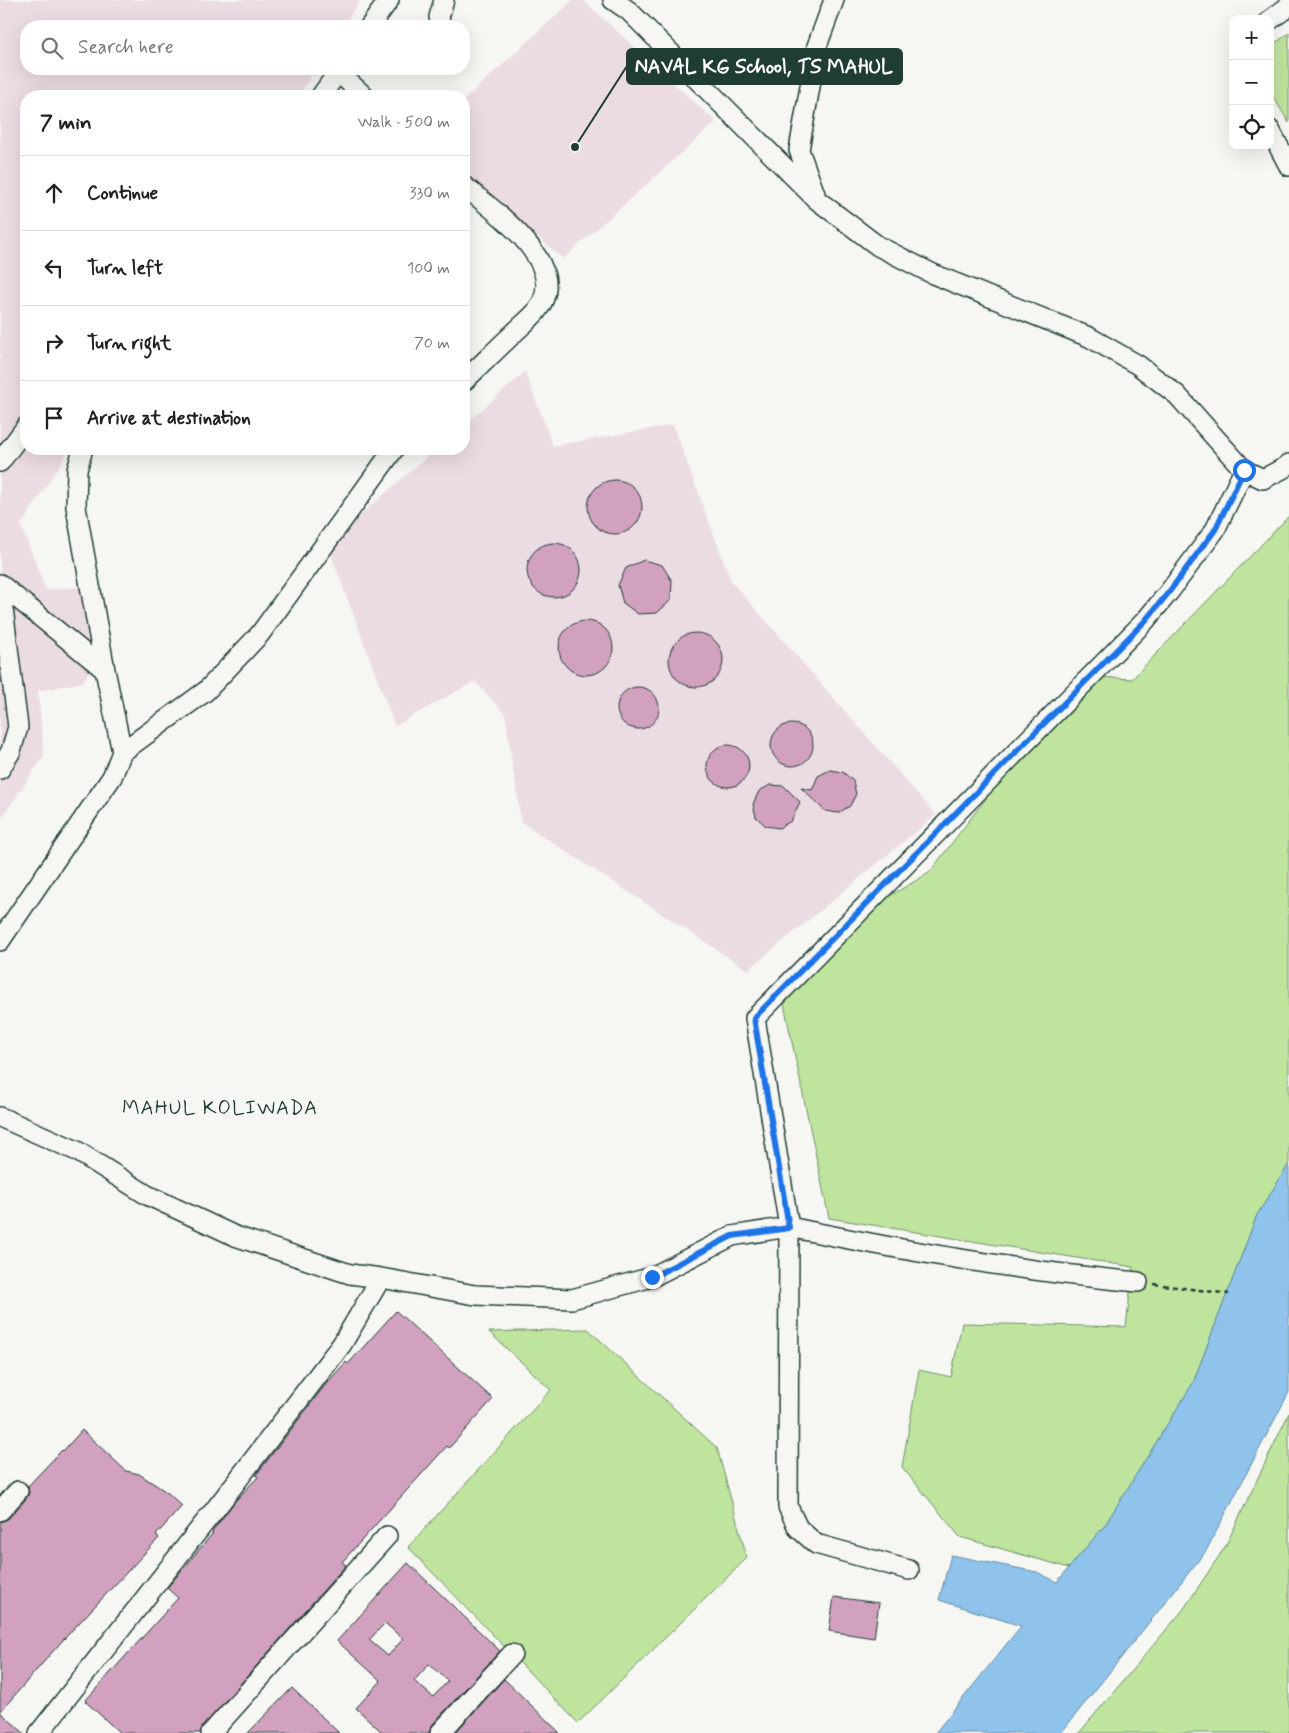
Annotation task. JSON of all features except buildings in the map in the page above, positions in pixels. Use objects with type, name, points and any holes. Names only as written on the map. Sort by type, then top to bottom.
[{"type":"street","points":[[374,20],[389,0]]},
{"type":"street","points":[[440,20],[444,0]]},
{"type":"street","points":[[613,0],[629,11],[817,200],[878,246],[933,274],[1089,337],[1138,365],[1177,395],[1244,470],[1263,479],[1289,464]]},
{"type":"street","points":[[817,200],[799,150],[817,46],[834,0]]},
{"type":"street","points":[[1274,17],[1289,6]]},
{"type":"street","points":[[325,90],[336,75]]},
{"type":"street","points":[[344,75],[358,90]]},
{"type":"street","points":[[1274,138],[1289,166]]},
{"type":"street","points":[[470,191],[511,226],[536,254],[546,278],[546,292],[537,311],[470,375]]},
{"type":"street","points":[[0,462],[20,435]]},
{"type":"street","points":[[81,455],[77,470],[76,506],[105,670],[122,752]]},
{"type":"street","points":[[0,941],[112,777],[122,752],[206,691],[260,634],[390,455]]},
{"type":"street","points":[[909,1570],[816,1544],[798,1528],[788,1507],[789,1228],[754,1018],[1145,621],[1215,530],[1244,470]]},
{"type":"street","points":[[0,584],[105,670]]},
{"type":"street","points":[[0,584],[18,727],[12,751],[0,769]]},
{"type":"street","points":[[0,1117],[77,1151],[146,1195],[234,1236],[350,1274],[475,1294],[572,1299],[652,1277],[732,1236],[789,1228],[881,1246],[1080,1277],[1138,1282]]},
{"type":"street","points":[[39,1733],[226,1496],[342,1344],[381,1278]]},
{"type":"street","points":[[0,1511],[18,1491]]},
{"type":"street","points":[[211,1733],[387,1536]]},
{"type":"street","points":[[440,1733],[512,1654]]},
{"type":"path","points":[[1138,1282],[1229,1294]]},
{"type":"shaded area","points":[[0,0],[360,0],[347,20],[20,20],[20,75],[312,75],[302,90],[20,90],[20,455],[66,455],[21,525],[46,590],[86,586],[102,649],[83,682],[38,691],[44,756],[0,820]]},
{"type":"shaded area","points":[[573,0],[583,0],[716,122],[563,259],[470,178],[470,94]]},
{"type":"shaded area","points":[[525,372],[553,446],[673,425],[731,581],[936,815],[748,970],[521,822],[505,714],[475,681],[395,726],[327,544],[429,455],[470,455],[470,420]]},
{"type":"green space","points":[[1289,33],[1289,123],[1274,98],[1274,44]]},
{"type":"green space","points":[[1289,516],[1289,1164],[1257,1215],[1193,1383],[1105,1525],[1069,1568],[960,1537],[902,1467],[919,1370],[951,1377],[962,1323],[1126,1327],[1133,1267],[829,1218],[784,1004],[869,908],[929,873],[1013,763],[1099,677],[1132,679]]},
{"type":"green space","points":[[588,1329],[717,1448],[747,1558],[578,1723],[408,1547],[551,1390],[489,1332]]},
{"type":"green space","points":[[1289,1413],[1289,1733],[1079,1733],[1183,1610],[1225,1547]]},
{"type":"water","points":[[1289,1164],[1289,1392],[1206,1551],[1061,1733],[935,1733],[1021,1626],[939,1600],[951,1555],[1037,1572],[1057,1582],[1105,1525],[1193,1383],[1257,1215]]},
{"type":"place","name":"NAVAL KG School, TS MAHUL","points":[[575,147]]},
{"type":"district","name":"MAHUL KOLIWADA","points":[[220,1108]]},
{"type":"route","points":[[652,1277],[732,1236],[789,1228],[754,1018],[1145,621],[1215,530],[1244,470]]}]
